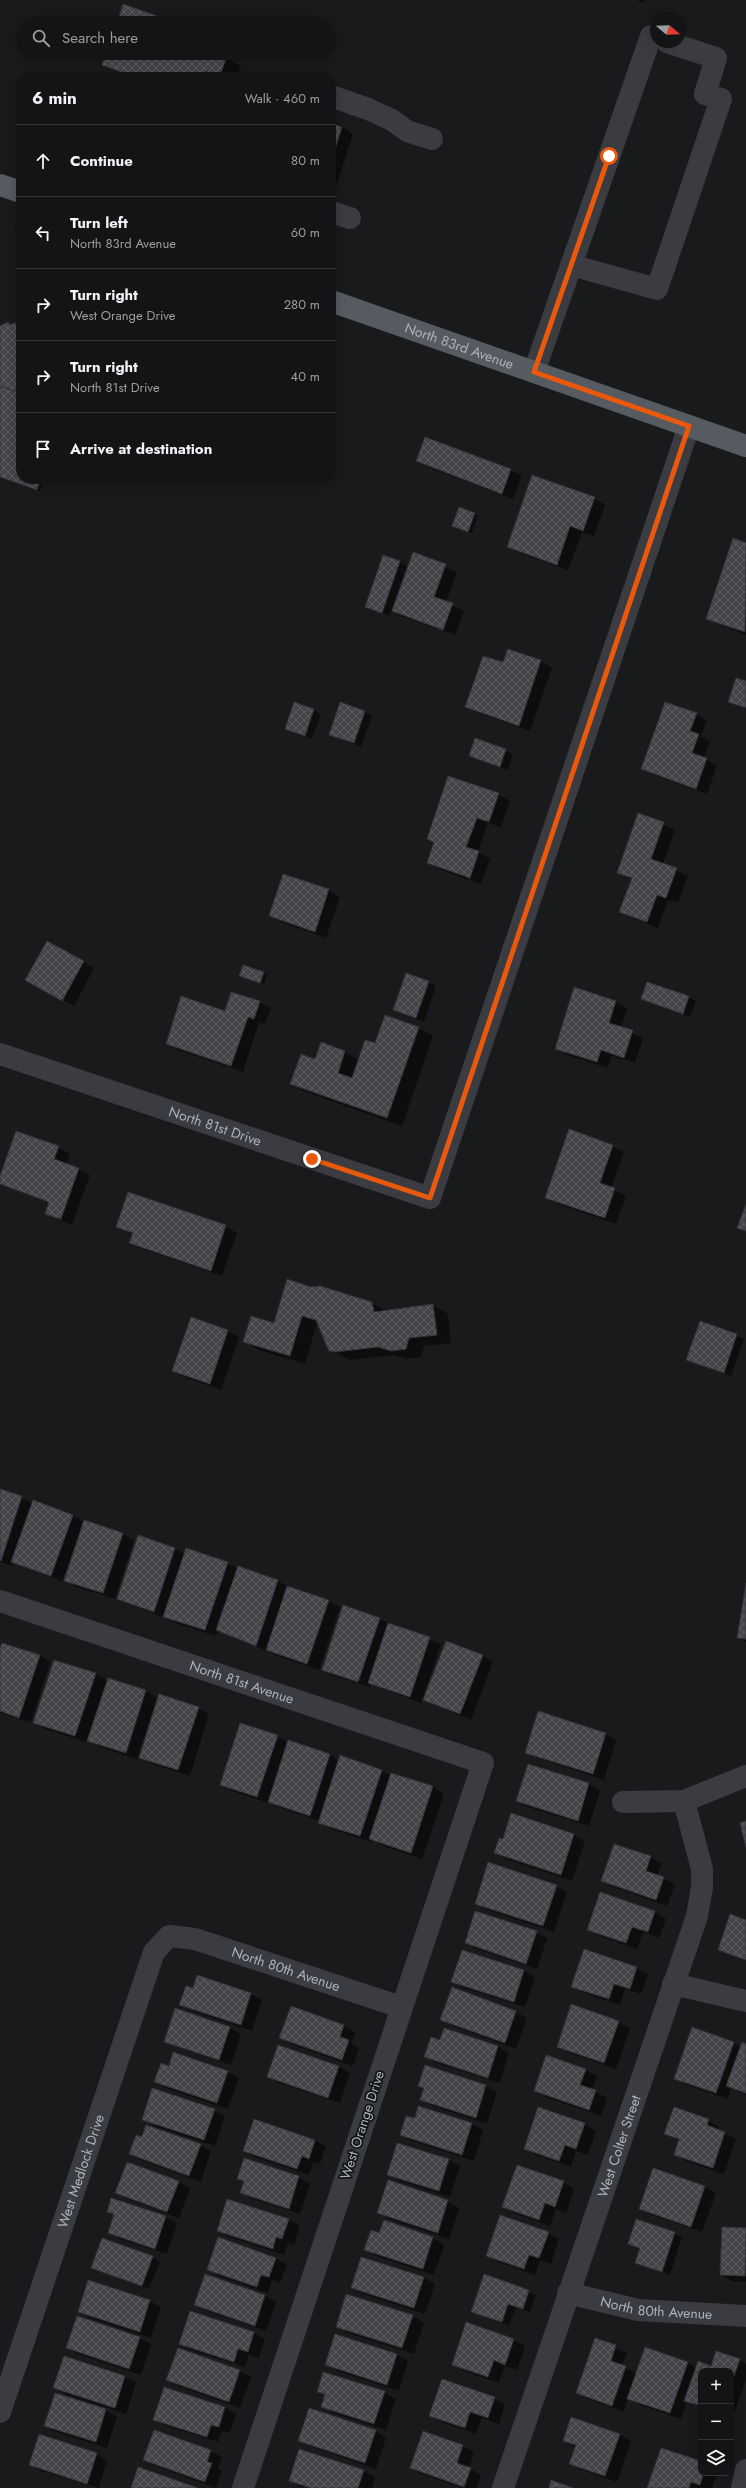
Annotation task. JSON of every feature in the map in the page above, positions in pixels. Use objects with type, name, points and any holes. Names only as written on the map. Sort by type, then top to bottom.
[{"type":"main road","points":[[0,185],[16,190]]},
{"type":"main road","name":"North 83rd Avenue","points":[[336,303],[746,446]]},
{"type":"street","points":[[534,372],[650,36]]},
{"type":"street","points":[[571,265],[657,289],[722,99],[705,94],[716,58],[685,48]]},
{"type":"street","points":[[336,98],[368,109],[392,120],[407,131],[432,138]]},
{"type":"street","name":"North 81st Drive","points":[[0,1054],[430,1198],[689,426]]},
{"type":"street","name":"North 81st Avenue","points":[[0,1601],[483,1763]]},
{"type":"street","name":"West Orange Drive","points":[[243,2488],[483,1763]]},
{"type":"street","points":[[624,1802],[684,1801],[746,1776]]},
{"type":"street","name":"West Colter Street","points":[[503,2488],[697,1916],[702,1887],[702,1869],[684,1801]]},
{"type":"street","name":"North 80th Avenue","points":[[169,1936],[195,1939],[401,2007]]},
{"type":"street","name":"West Medlock Drive","points":[[0,2412],[154,1952],[169,1936]]},
{"type":"street","points":[[673,1984],[746,2001]]},
{"type":"street","name":"North 80th Avenue","points":[[568,2293],[638,2310],[746,2316]]},
{"type":"street","points":[[742,2488],[746,2470]]},
{"type":"building","points":[[123,4],[157,16],[119,16]]},
{"type":"building","points":[[104,60],[226,60],[221,72],[121,72],[102,65]]},
{"type":"building","points":[[336,125],[342,127],[336,146]]},
{"type":"building","points":[[8,322],[10,325],[16,324],[16,391],[0,386],[0,326]]},
{"type":"building","points":[[0,386],[16,391],[16,483],[0,477]]},
{"type":"building","points":[[425,437],[511,469],[502,494],[416,461]]},
{"type":"building","points":[[532,475],[595,497],[583,531],[570,526],[557,565],[507,547]]},
{"type":"building","points":[[20,484],[39,484],[37,490]]},
{"type":"building","points":[[459,507],[475,513],[468,532],[452,526]]},
{"type":"building","points":[[733,538],[746,543],[745,632],[706,619]]},
{"type":"building","points":[[413,552],[446,564],[434,597],[453,603],[443,630],[392,611]]},
{"type":"building","points":[[383,555],[400,561],[382,613],[365,607]]},
{"type":"building","points":[[508,649],[541,660],[519,726],[465,707],[483,656],[503,662]]},
{"type":"building","points":[[736,678],[746,681],[746,708],[728,702]]},
{"type":"building","points":[[294,702],[314,709],[305,736],[285,729]]},
{"type":"building","points":[[340,702],[365,711],[354,743],[329,735]]},
{"type":"building","points":[[665,702],[697,713],[690,731],[699,734],[692,753],[707,758],[696,789],[641,769]]},
{"type":"building","points":[[475,738],[506,749],[500,767],[469,756]]},
{"type":"building","points":[[448,776],[499,793],[489,822],[477,818],[466,847],[479,851],[470,878],[427,863],[434,842],[427,839]]},
{"type":"building","points":[[638,813],[664,822],[651,859],[677,868],[666,898],[657,895],[647,922],[619,912],[632,878],[617,873]]},
{"type":"building","points":[[283,874],[329,889],[315,932],[269,916]]},
{"type":"building","points":[[47,941],[84,961],[62,1001],[25,980]]},
{"type":"building","points":[[243,965],[264,972],[260,983],[239,976]]},
{"type":"building","points":[[406,973],[429,981],[416,1018],[393,1010]]},
{"type":"building","points":[[647,982],[689,996],[683,1014],[641,999]]},
{"type":"building","points":[[574,987],[616,1001],[609,1023],[633,1030],[624,1058],[601,1050],[597,1062],[555,1049]]},
{"type":"building","points":[[231,992],[260,1001],[254,1019],[248,1017],[231,1066],[166,1044],[181,996],[225,1011]]},
{"type":"building","points":[[385,1015],[419,1027],[387,1118],[290,1084],[301,1054],[315,1059],[321,1042],[345,1051],[338,1073],[352,1078],[365,1040],[375,1043]]},
{"type":"building","points":[[569,1129],[613,1145],[600,1183],[615,1188],[605,1218],[545,1198]]},
{"type":"building","points":[[16,1131],[59,1146],[54,1159],[79,1168],[61,1219],[45,1214],[49,1202],[0,1184],[0,1176]]},
{"type":"building","points":[[128,1192],[226,1225],[211,1271],[129,1243],[133,1233],[116,1227]]},
{"type":"building","points":[[746,1204],[746,1231],[737,1228]]},
{"type":"building","points":[[287,1279],[311,1287],[320,1286],[372,1302],[374,1312],[433,1304],[437,1335],[409,1338],[406,1349],[391,1351],[378,1347],[335,1352],[329,1351],[316,1320],[302,1316],[290,1356],[243,1342],[251,1316],[274,1323]]},
{"type":"building","points":[[191,1317],[228,1330],[210,1384],[172,1371]]},
{"type":"building","points":[[700,1321],[737,1334],[724,1373],[686,1360]]},
{"type":"building","points":[[0,1489],[22,1496],[1,1561],[0,1560]]},
{"type":"building","points":[[33,1500],[73,1515],[51,1576],[11,1562]]},
{"type":"building","points":[[84,1520],[123,1533],[103,1593],[64,1581]]},
{"type":"building","points":[[138,1535],[175,1548],[154,1612],[117,1599]]},
{"type":"building","points":[[186,1548],[228,1562],[205,1630],[163,1617]]},
{"type":"building","points":[[238,1566],[278,1580],[256,1646],[216,1630]]},
{"type":"building","points":[[746,1583],[746,1639],[737,1638]]},
{"type":"building","points":[[287,1586],[329,1600],[307,1664],[266,1650]]},
{"type":"building","points":[[343,1605],[380,1618],[358,1682],[322,1670]]},
{"type":"building","points":[[388,1623],[430,1637],[410,1697],[368,1683]]},
{"type":"building","points":[[446,1641],[483,1655],[460,1714],[423,1700]]},
{"type":"building","points":[[2,1643],[40,1655],[19,1718],[0,1711],[0,1649]]},
{"type":"building","points":[[54,1660],[96,1673],[75,1736],[33,1723]]},
{"type":"building","points":[[108,1678],[146,1690],[126,1753],[87,1741]]},
{"type":"building","points":[[159,1694],[199,1707],[178,1770],[139,1758]]},
{"type":"building","points":[[538,1711],[606,1733],[593,1774],[525,1753]]},
{"type":"building","points":[[240,1723],[278,1735],[257,1797],[220,1785]]},
{"type":"building","points":[[288,1740],[330,1754],[310,1816],[268,1802]]},
{"type":"building","points":[[340,1755],[382,1770],[360,1836],[318,1823]]},
{"type":"building","points":[[528,1764],[589,1783],[578,1821],[516,1801]]},
{"type":"building","points":[[391,1773],[433,1786],[411,1853],[369,1839]]},
{"type":"building","points":[[511,1813],[574,1834],[561,1875],[494,1853],[499,1838],[503,1839]]},
{"type":"building","points":[[746,1821],[746,1848],[740,1823]]},
{"type":"building","points":[[614,1844],[651,1856],[646,1871],[664,1877],[656,1900],[601,1881]]},
{"type":"building","points":[[488,1862],[557,1885],[543,1926],[475,1904]]},
{"type":"building","points":[[600,1892],[655,1911],[648,1932],[632,1927],[626,1943],[587,1930]]},
{"type":"building","points":[[475,1911],[537,1931],[526,1964],[465,1943]]},
{"type":"building","points":[[730,1914],[746,1920],[746,1960],[718,1950]]},
{"type":"building","points":[[584,1949],[637,1967],[630,1989],[614,1984],[609,1999],[571,1987]]},
{"type":"building","points":[[462,1950],[524,1970],[514,2002],[451,1982]]},
{"type":"building","points":[[197,1975],[251,1993],[241,2025],[179,2005],[186,1986],[193,1988]]},
{"type":"building","points":[[452,1987],[516,2011],[505,2043],[440,2020]]},
{"type":"building","points":[[571,2004],[619,2021],[604,2063],[557,2047]]},
{"type":"building","points":[[291,2006],[344,2025],[340,2037],[349,2040],[342,2060],[279,2038]]},
{"type":"building","points":[[175,2008],[230,2027],[219,2060],[164,2042]]},
{"type":"building","points":[[692,2027],[734,2042],[716,2093],[674,2079]]},
{"type":"building","points":[[444,2028],[498,2046],[488,2078],[424,2057],[431,2037],[440,2040]]},
{"type":"building","points":[[742,2042],[746,2044],[746,2093],[726,2086]]},
{"type":"building","points":[[278,2045],[339,2066],[328,2098],[267,2077]]},
{"type":"building","points":[[173,2052],[228,2071],[217,2103],[154,2082],[161,2063],[169,2066]]},
{"type":"building","points":[[546,2055],[586,2069],[580,2085],[596,2090],[589,2110],[534,2091]]},
{"type":"building","points":[[425,2065],[486,2085],[476,2118],[420,2100],[424,2088],[418,2086]]},
{"type":"building","points":[[152,2088],[215,2109],[204,2140],[142,2120]]},
{"type":"building","points":[[418,2106],[472,2123],[462,2155],[400,2135],[406,2116],[415,2118]]},
{"type":"building","points":[[538,2107],[585,2123],[576,2149],[565,2145],[559,2161],[524,2149]]},
{"type":"building","points":[[674,2107],[709,2119],[707,2125],[725,2132],[713,2168],[674,2155],[679,2139],[664,2134]]},
{"type":"building","points":[[254,2119],[315,2140],[309,2159],[302,2156],[297,2169],[243,2151]]},
{"type":"building","points":[[146,2125],[201,2144],[189,2176],[129,2154],[136,2135],[142,2137]]},
{"type":"building","points":[[397,2143],[449,2159],[439,2191],[387,2175]]},
{"type":"building","points":[[244,2158],[299,2176],[289,2209],[240,2193],[244,2181],[237,2179]]},
{"type":"building","points":[[127,2162],[179,2181],[167,2212],[115,2193]]},
{"type":"building","points":[[517,2165],[564,2181],[555,2207],[545,2203],[539,2220],[502,2207]]},
{"type":"building","points":[[653,2168],[705,2186],[691,2227],[639,2209]]},
{"type":"building","points":[[388,2180],[448,2200],[438,2233],[377,2213]]},
{"type":"building","points":[[111,2198],[166,2216],[155,2249],[108,2233],[114,2214],[107,2212]]},
{"type":"building","points":[[227,2199],[289,2219],[282,2239],[276,2237],[273,2249],[217,2231]]},
{"type":"building","points":[[500,2215],[549,2232],[539,2258],[529,2255],[524,2269],[486,2256]]},
{"type":"building","points":[[636,2219],[675,2232],[662,2272],[635,2263],[640,2248],[628,2244]]},
{"type":"building","points":[[384,2220],[433,2237],[423,2269],[364,2250],[371,2230],[379,2233]]},
{"type":"building","points":[[722,2227],[746,2228],[745,2276],[720,2275]]},
{"type":"building","points":[[218,2237],[276,2258],[269,2277],[261,2275],[257,2287],[207,2270]]},
{"type":"building","points":[[102,2238],[153,2256],[142,2286],[91,2268]]},
{"type":"building","points":[[361,2257],[424,2277],[414,2308],[351,2288]]},
{"type":"building","points":[[205,2274],[265,2295],[255,2326],[194,2305]]},
{"type":"building","points":[[484,2274],[529,2290],[523,2309],[508,2304],[502,2322],[471,2312]]},
{"type":"building","points":[[88,2280],[150,2300],[140,2332],[78,2312]]},
{"type":"building","points":[[346,2294],[413,2315],[402,2348],[336,2327]]},
{"type":"building","points":[[190,2311],[254,2332],[248,2352],[238,2349],[234,2362],[179,2344]]},
{"type":"building","points":[[77,2316],[140,2337],[129,2369],[66,2348]]},
{"type":"building","points":[[466,2322],[514,2339],[505,2365],[494,2360],[488,2377],[452,2365]]},
{"type":"building","points":[[335,2334],[397,2354],[387,2385],[325,2365]]},
{"type":"building","points":[[595,2338],[616,2345],[611,2361],[626,2366],[612,2406],[576,2393]]},
{"type":"building","points":[[645,2347],[688,2362],[670,2413],[627,2399]]},
{"type":"building","points":[[178,2348],[240,2370],[229,2402],[166,2380]]},
{"type":"building","points":[[716,2351],[740,2359],[734,2376],[734,2368],[698,2368],[698,2405],[684,2401],[698,2361],[711,2366]]},
{"type":"building","points":[[64,2356],[125,2376],[115,2408],[53,2388]]},
{"type":"building","points":[[323,2372],[385,2391],[374,2424],[321,2407],[325,2394],[317,2392]]},
{"type":"building","points":[[442,2379],[495,2397],[488,2418],[470,2412],[465,2428],[429,2416]]},
{"type":"building","points":[[164,2387],[225,2407],[219,2427],[211,2425],[207,2437],[153,2420]]},
{"type":"building","points":[[55,2393],[106,2409],[96,2442],[44,2426]]},
{"type":"building","points":[[309,2408],[376,2430],[365,2463],[298,2441]]},
{"type":"building","points":[[571,2417],[620,2434],[605,2476],[569,2464],[576,2445],[563,2441]]},
{"type":"building","points":[[154,2430],[211,2450],[207,2462],[212,2463],[205,2482],[143,2460]]},
{"type":"building","points":[[423,2431],[463,2445],[457,2463],[471,2468],[464,2487],[410,2468]]},
{"type":"building","points":[[39,2434],[97,2453],[87,2484],[29,2465]]},
{"type":"building","points":[[661,2448],[698,2460],[698,2476],[703,2476],[700,2485],[691,2482],[689,2488],[647,2488]]},
{"type":"building","points":[[299,2449],[364,2470],[358,2488],[311,2488],[289,2481]]},
{"type":"building","points":[[138,2467],[198,2488],[131,2488]]},
{"type":"building","points":[[551,2480],[573,2488],[549,2488]]},
{"type":"route","points":[[312,1159],[430,1198],[689,426],[534,372],[609,156]]}]
